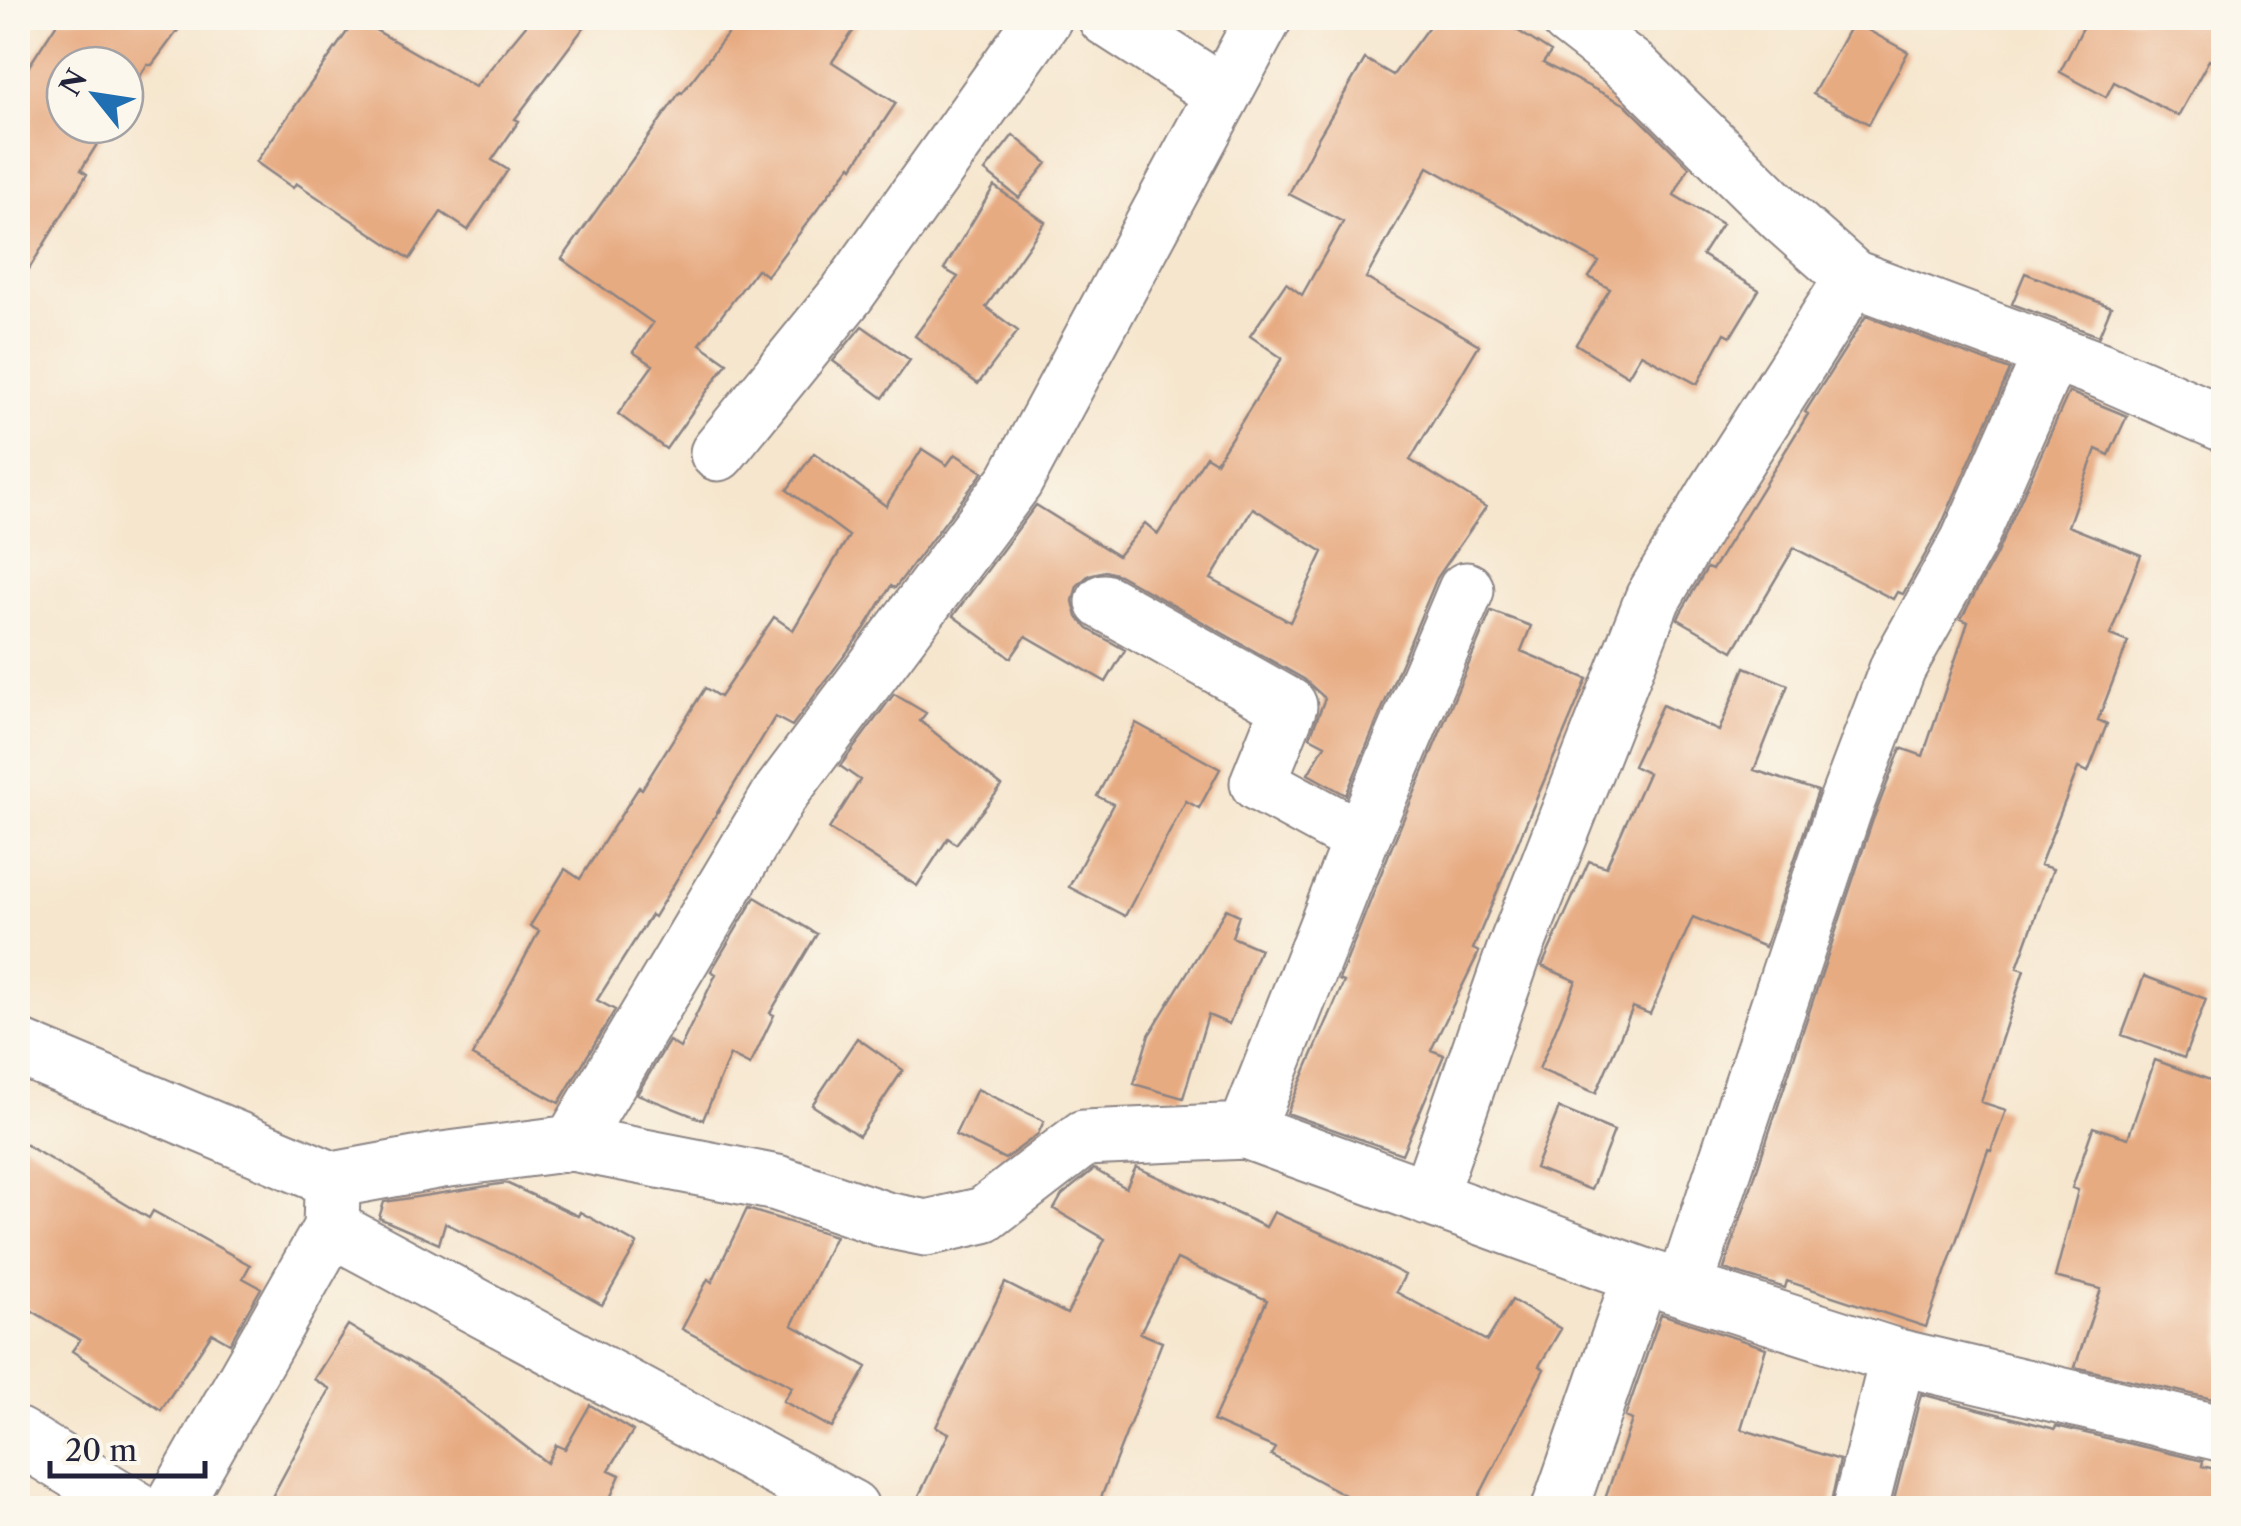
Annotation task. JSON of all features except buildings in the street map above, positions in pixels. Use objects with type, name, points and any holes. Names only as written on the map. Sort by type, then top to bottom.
[{"type":"street","points":[[718,453],[847,294],[1044,18]]},
{"type":"street","points":[[1106,18],[1222,93]]},
{"type":"street","points":[[572,1142],[780,794],[1015,481],[1264,18]]},
{"type":"street","points":[[1568,18],[1635,70],[1853,278],[2105,372],[2224,424]]},
{"type":"street","points":[[1428,1198],[1514,952],[1653,598],[1714,494],[1853,278]]},
{"type":"street","points":[[1560,1508],[1663,1282],[1898,667],[1968,542],[2052,352]]},
{"type":"street","points":[[1246,1131],[1466,590]]},
{"type":"street","points":[[1104,602],[1289,706],[1258,783],[1362,839]]},
{"type":"street","points":[[18,1047],[332,1204],[851,1508]]},
{"type":"street","points":[[172,1508],[332,1204],[442,1160],[572,1142],[777,1183],[886,1220],[926,1228],[984,1215],[1084,1138],[1246,1131],[1663,1282],[1898,1357],[2224,1434]]},
{"type":"street","points":[[1860,1508],[1898,1357]]},
{"type":"street","points":[[18,1436],[135,1508]]}]
